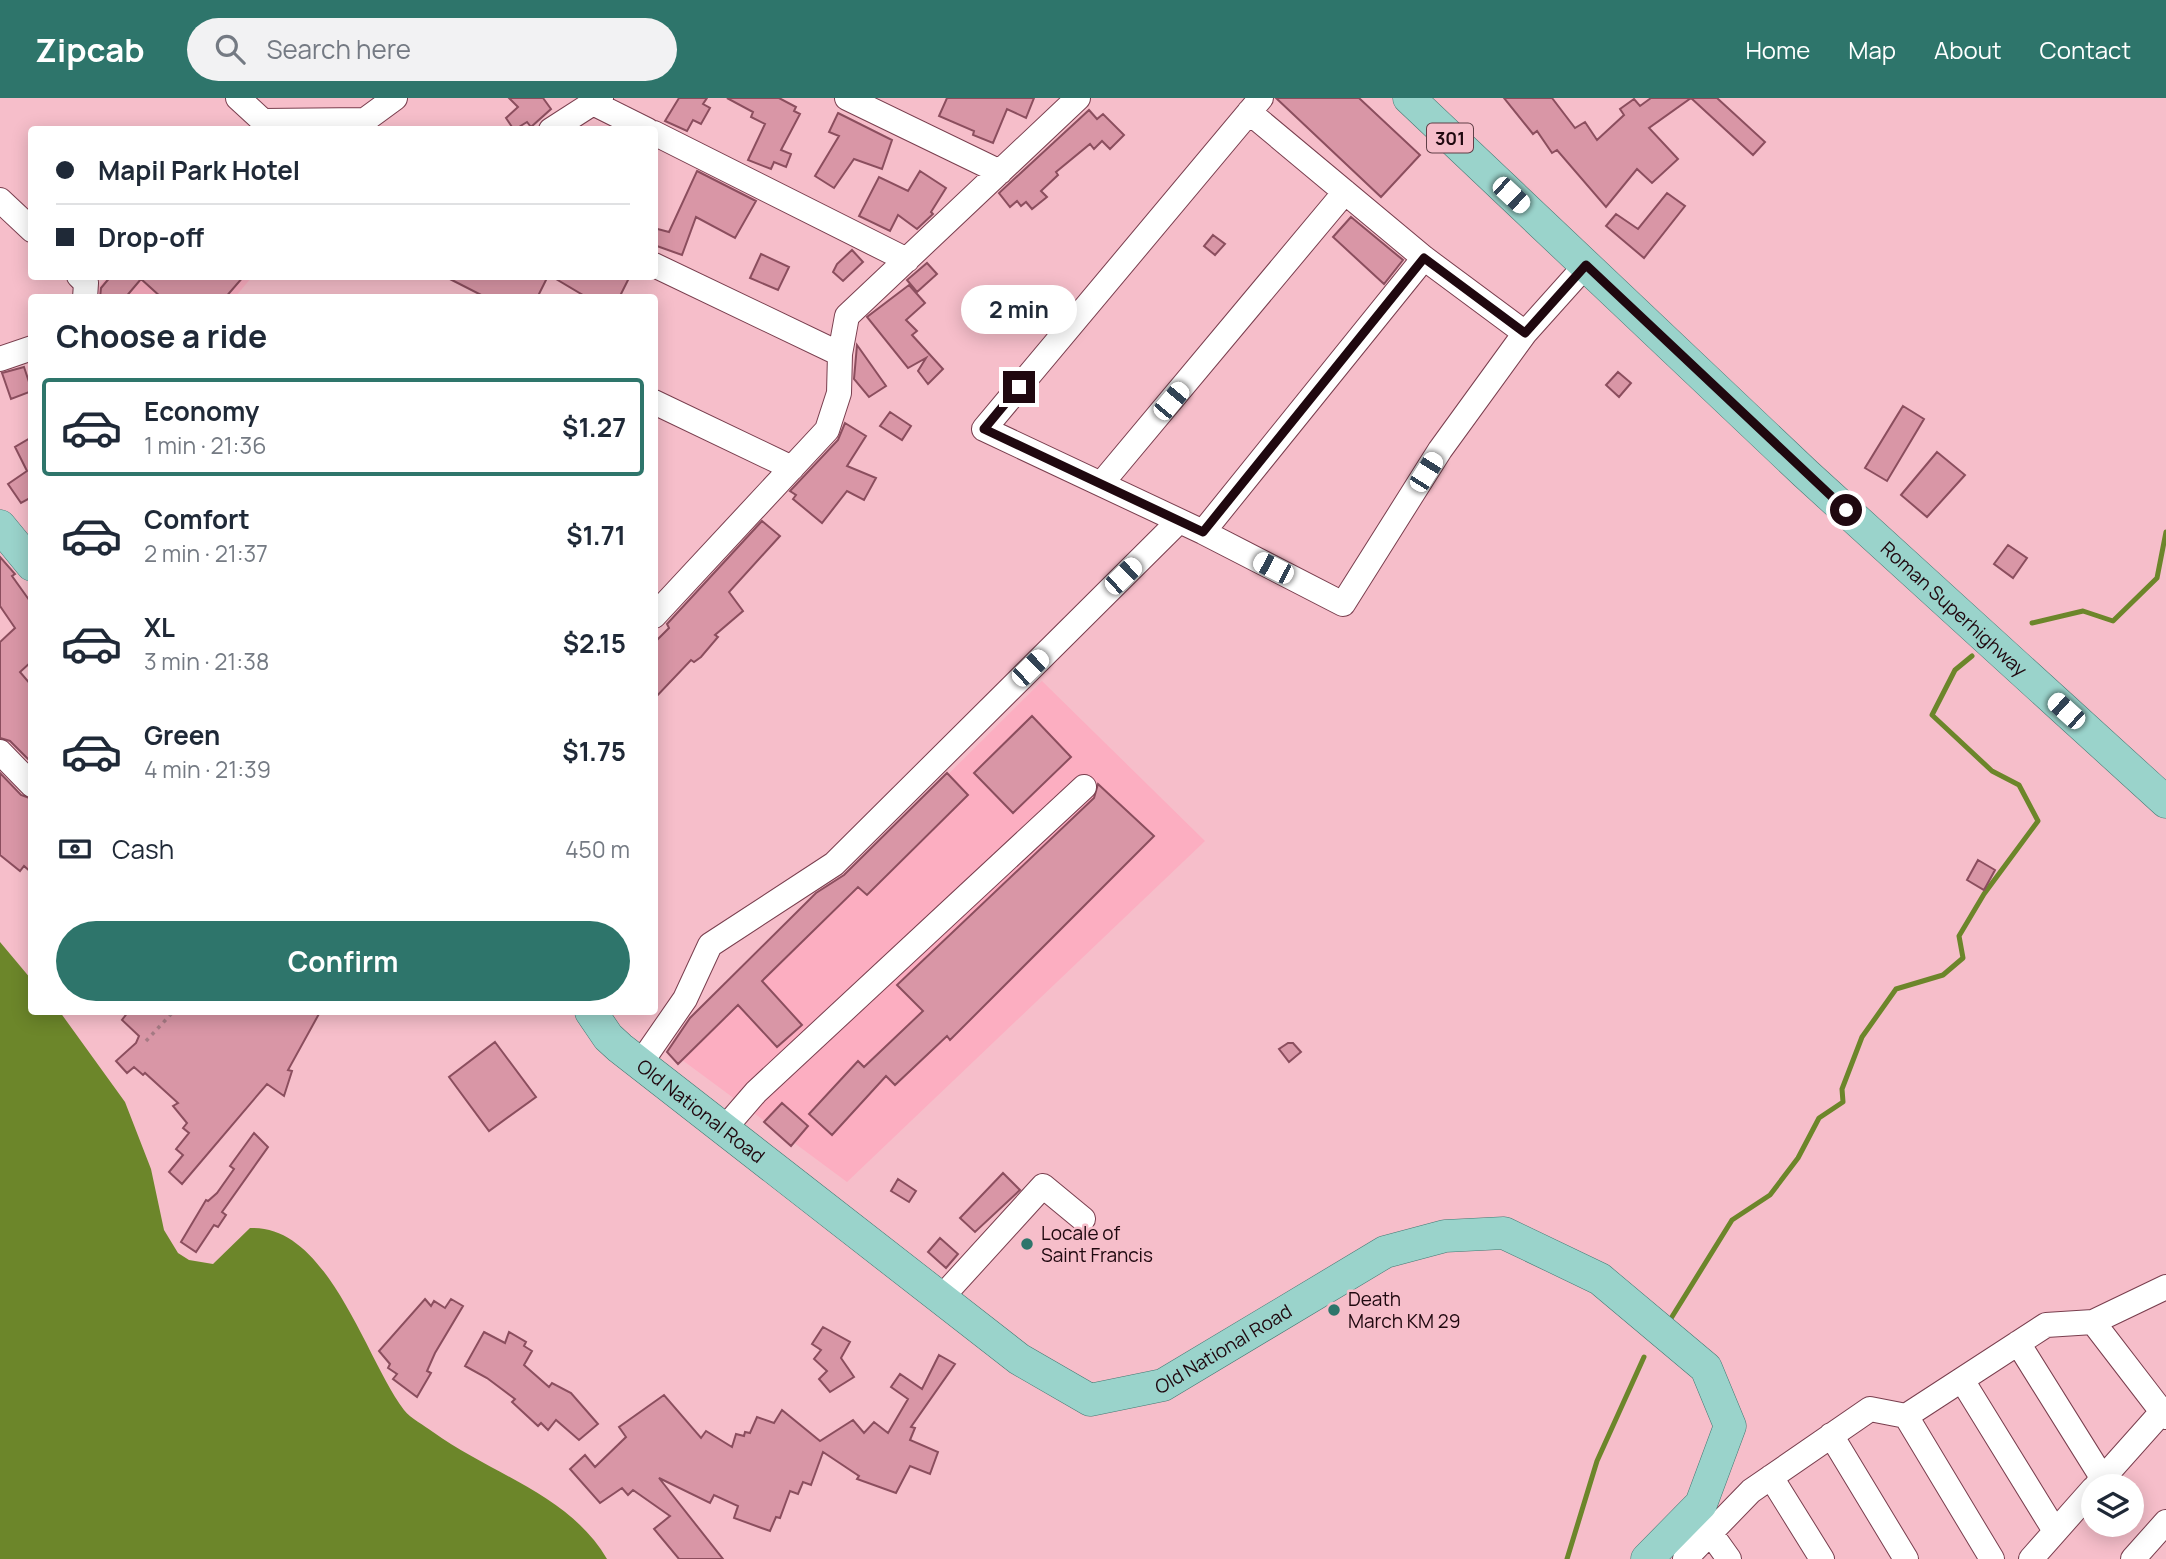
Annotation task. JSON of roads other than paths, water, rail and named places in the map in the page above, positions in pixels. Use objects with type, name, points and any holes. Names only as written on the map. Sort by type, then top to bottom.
[{"type":"main road","name":"Roman Superhighway","points":[[1409,98],[1806,474],[2166,802]]},
{"type":"main road","points":[[0,526],[28,560]]},
{"type":"main road","name":"Old National Road","points":[[593,1015],[608,1037],[640,1064],[1019,1359],[1090,1400],[1163,1385],[1385,1252],[1446,1236],[1504,1233],[1600,1279],[1706,1368],[1730,1426],[1701,1504],[1647,1559]]},
{"type":"street","points":[[238,98],[263,121],[365,120],[395,98]]},
{"type":"street","points":[[847,98],[1000,172]]},
{"type":"street","points":[[658,611],[827,430],[839,393],[840,354],[848,316],[1079,98]]},
{"type":"street","points":[[557,126],[597,100],[640,126]]},
{"type":"street","points":[[1525,333],[1424,258],[1345,192],[1255,105],[984,429],[1203,532],[1343,604],[1440,450],[1525,333],[1586,265]]},
{"type":"street","points":[[658,135],[907,260]]},
{"type":"street","points":[[1101,484],[1345,192]]},
{"type":"street","points":[[0,200],[28,226]]},
{"type":"street","points":[[1203,532],[1424,258]]},
{"type":"street","points":[[658,267],[840,354]]},
{"type":"street","points":[[0,359],[28,349]]},
{"type":"street","points":[[658,404],[792,468]]},
{"type":"street","points":[[640,1064],[685,999],[710,945],[834,864],[1179,521]]},
{"type":"street","points":[[0,752],[28,781]]},
{"type":"street","points":[[724,1129],[756,1092],[1084,787]]},
{"type":"street","points":[[941,1298],[1043,1186],[1083,1219]]},
{"type":"street","points":[[1685,1559],[1709,1531],[1751,1491],[1870,1409],[1906,1416],[2046,1325],[2093,1322],[2164,1290]]},
{"type":"street","points":[[2093,1322],[2164,1415],[2108,1474]]},
{"type":"street","points":[[2018,1343],[2091,1474]]},
{"type":"street","points":[[1962,1380],[2055,1531]]},
{"type":"street","points":[[1906,1416],[1992,1559]]},
{"type":"street","points":[[1831,1435],[1906,1559]]},
{"type":"street","points":[[1772,1477],[1822,1559]]},
{"type":"street","points":[[2031,1559],[2081,1503]]},
{"type":"street","points":[[2133,1559],[2166,1522]]},
{"type":"street","points":[[1709,1531],[1728,1559]]},
{"type":"waterway","points":[[2032,623],[2083,611],[2113,621],[2157,578],[2166,532]]},
{"type":"waterway","points":[[1670,1320],[1732,1220],[1770,1195],[1798,1158],[1819,1118],[1843,1102],[1842,1089],[1862,1037],[1896,989],[1943,975],[1963,958],[1959,936],[1984,894],[2038,821],[2019,785],[1992,771],[1932,715],[1955,670],[1972,656]]},
{"type":"waterway","points":[[1567,1559],[1597,1461],[1644,1357]]},
{"type":"place","name":"Locale of Saint Francis","points":[[1027,1244]]},
{"type":"place","name":"Death March KM 29","points":[[1334,1310]]}]
